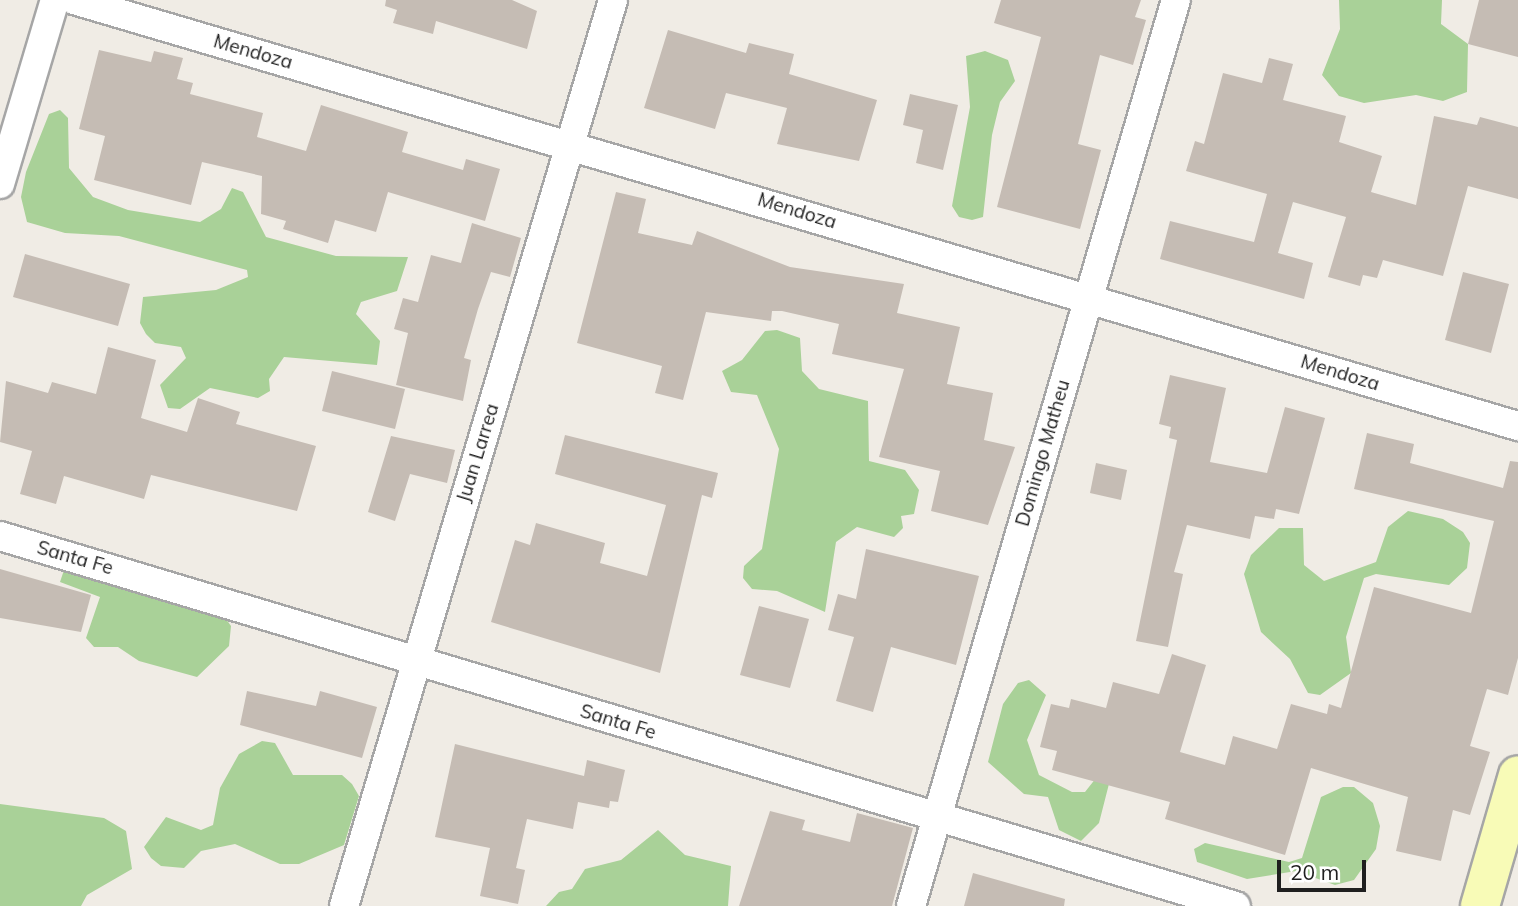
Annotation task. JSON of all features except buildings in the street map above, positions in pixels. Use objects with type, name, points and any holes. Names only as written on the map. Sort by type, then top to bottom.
[{"type":"street","points":[[0,184],[55,0]]},
{"type":"street","name":"Mendoza","points":[[74,0],[570,144],[1518,426]]},
{"type":"street","name":"Juan Larrea","points":[[344,906],[613,0]]},
{"type":"street","name":"Domingo Matheu","points":[[911,906],[1177,0]]},
{"type":"street","name":"Santa Fe","points":[[0,536],[417,660],[935,820],[1236,906]]},
{"type":"street","points":[[1480,906],[1518,775]]},
{"type":"green space","points":[[1339,0],[1442,0],[1441,24],[1468,44],[1467,92],[1443,101],[1416,95],[1364,103],[1339,96],[1322,75],[1340,29]]},
{"type":"green space","points":[[985,51],[1008,60],[1015,81],[1000,102],[992,135],[983,217],[972,220],[959,217],[952,206],[970,107],[966,56]]},
{"type":"green space","points":[[60,110],[68,118],[69,168],[93,197],[128,210],[200,222],[221,209],[232,188],[243,192],[266,237],[336,256],[408,257],[397,291],[361,302],[356,314],[380,341],[377,365],[284,357],[269,379],[270,391],[258,398],[210,388],[180,409],[168,408],[160,385],[186,358],[181,347],[155,343],[146,334],[140,323],[143,297],[216,290],[248,277],[247,270],[119,236],[65,233],[27,222],[21,197],[26,172],[49,114]]},
{"type":"green space","points":[[777,330],[800,338],[802,371],[819,389],[868,401],[869,461],[905,470],[919,490],[914,514],[901,516],[903,528],[894,537],[857,527],[836,542],[825,612],[777,591],[752,589],[743,578],[744,566],[762,549],[779,449],[757,395],[731,392],[722,371],[742,360],[765,331]]},
{"type":"green space","points":[[1408,511],[1443,519],[1463,532],[1470,543],[1467,568],[1449,585],[1376,574],[1364,578],[1346,637],[1351,673],[1320,695],[1308,693],[1290,659],[1261,632],[1244,574],[1251,555],[1279,528],[1303,528],[1304,565],[1324,581],[1376,562],[1388,527]]},
{"type":"green space","points":[[65,567],[223,615],[231,626],[229,646],[197,677],[139,661],[118,647],[94,647],[86,638],[100,597],[60,582]]},
{"type":"green space","points":[[1029,680],[1046,695],[1027,740],[1039,775],[1072,792],[1085,792],[1100,773],[1111,776],[1099,823],[1081,841],[1059,830],[1048,797],[1024,794],[988,762],[1003,704],[1018,683]]},
{"type":"green space","points":[[262,741],[275,743],[293,775],[342,775],[352,784],[359,796],[344,845],[299,864],[280,864],[235,844],[201,851],[184,868],[161,866],[151,858],[144,847],[166,817],[201,830],[213,825],[220,788],[239,754]]},
{"type":"green space","points":[[1343,787],[1354,787],[1373,803],[1380,826],[1376,849],[1354,880],[1335,885],[1296,871],[1247,879],[1197,862],[1194,849],[1205,843],[1289,862],[1302,858],[1321,797]]},
{"type":"green space","points":[[0,804],[104,818],[126,831],[132,869],[87,895],[81,906],[0,906]]},
{"type":"green space","points":[[658,830],[685,855],[731,866],[728,906],[546,906],[559,892],[572,889],[585,869],[621,860]]}]
